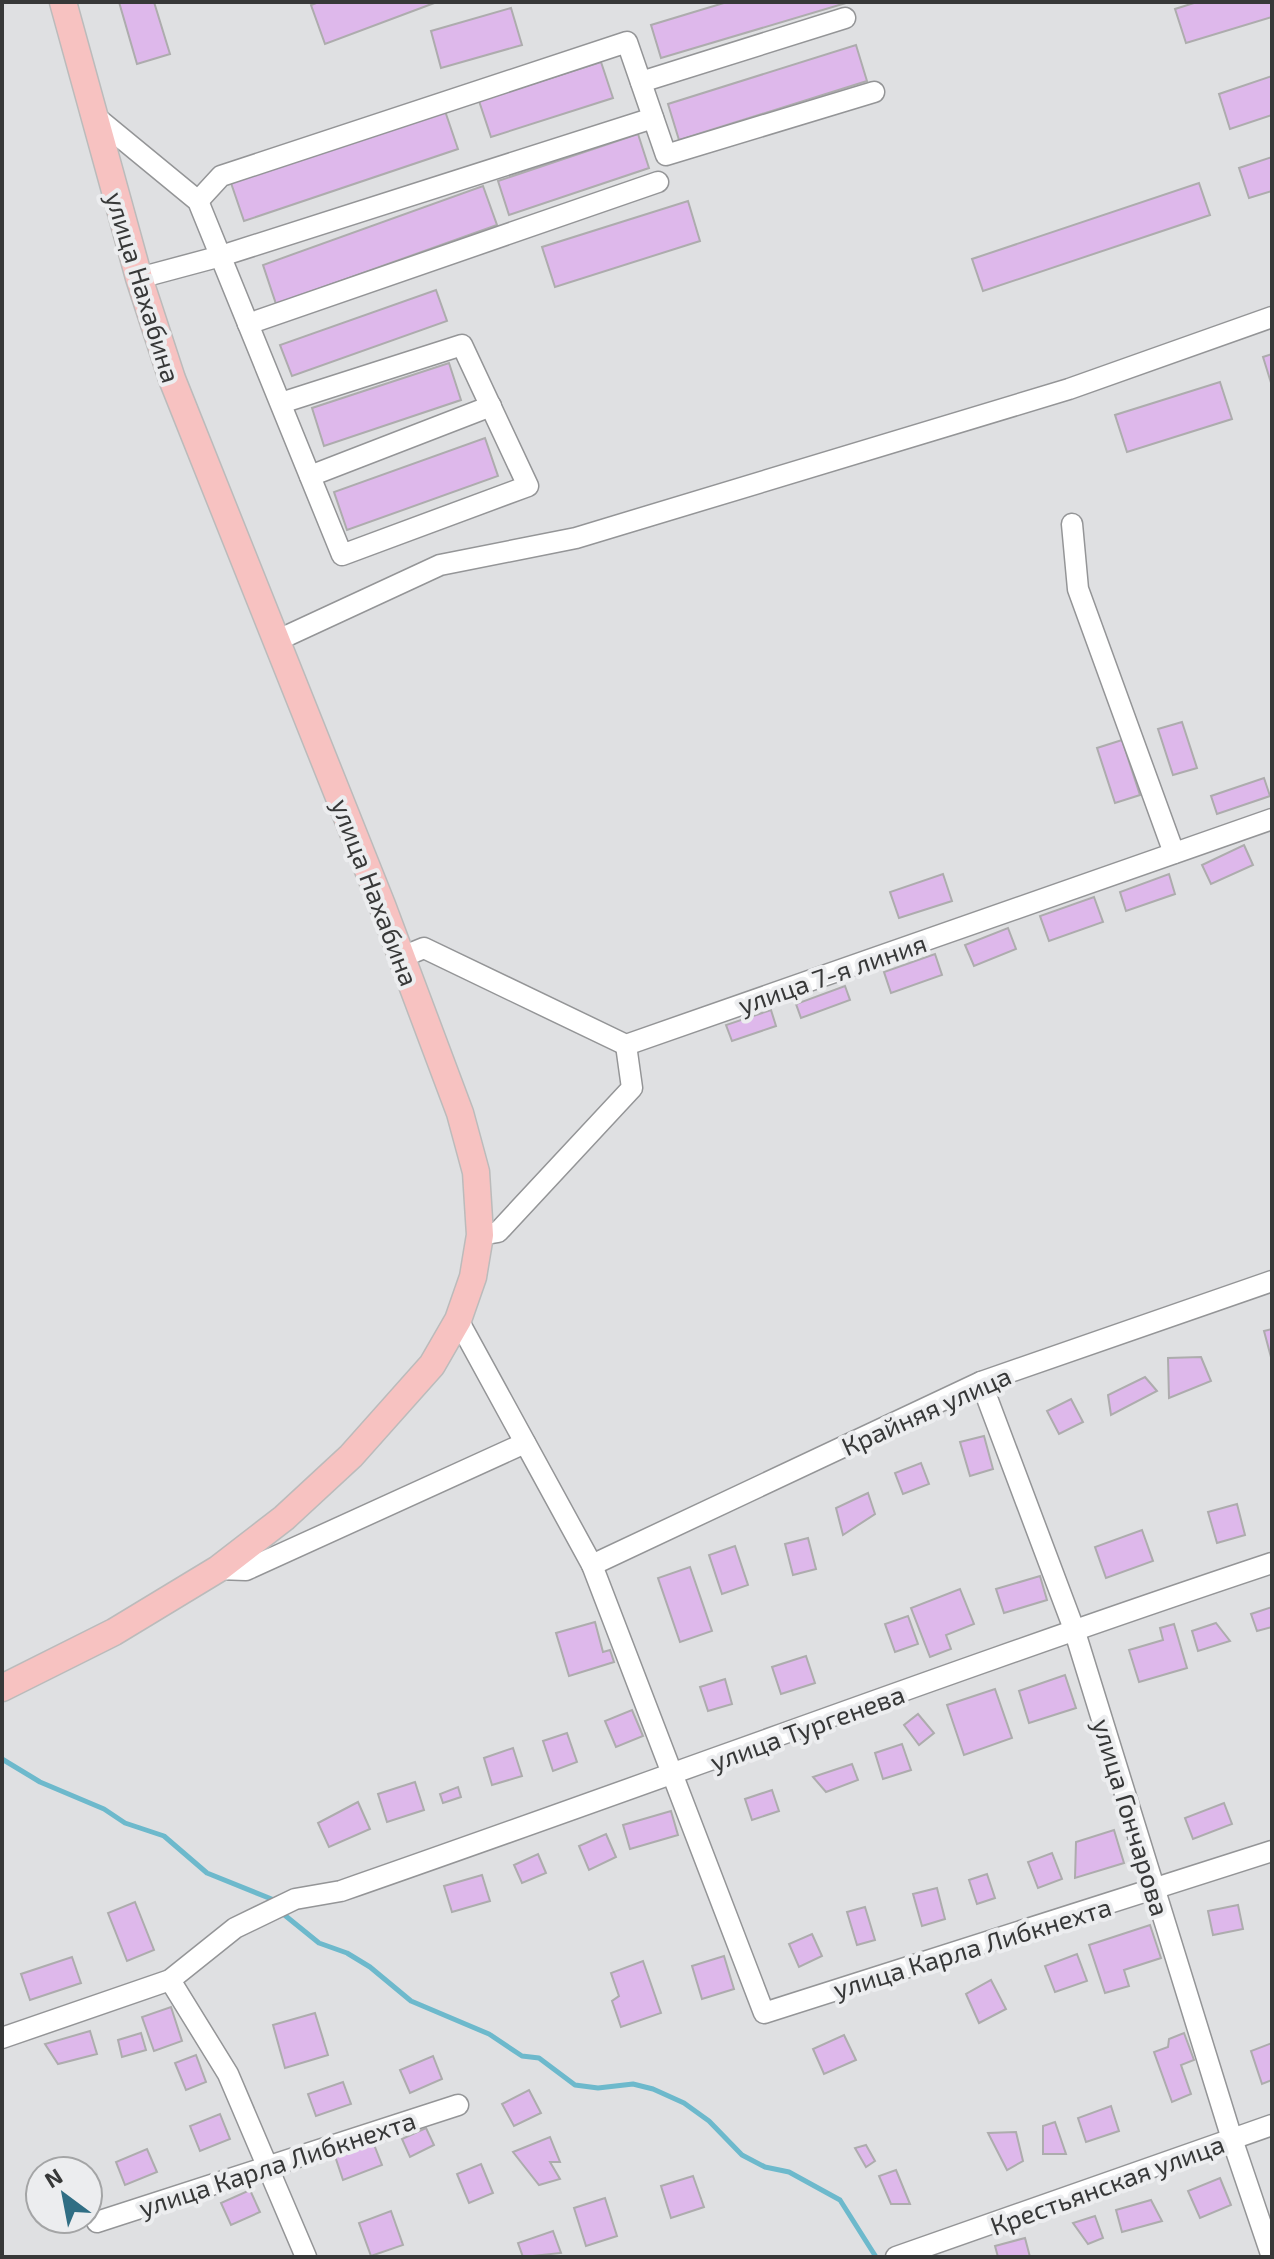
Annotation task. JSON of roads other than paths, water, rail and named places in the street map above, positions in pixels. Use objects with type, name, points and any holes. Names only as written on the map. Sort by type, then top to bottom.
[{"type":"main road","name":"улица Нахабина","points":[[2,1688],[91,1644],[218,1569],[284,1518],[351,1456],[432,1365],[458,1320],[473,1277],[480,1235],[476,1172],[460,1113],[278,640],[172,379],[91,113],[63,2]]},
{"type":"street","points":[[641,82],[845,18]]},
{"type":"street","points":[[198,201],[221,176],[627,42],[666,155],[874,92]]},
{"type":"street","points":[[91,113],[198,201],[342,555],[528,486],[462,345],[281,403]]},
{"type":"street","points":[[139,278],[221,256],[653,118]]},
{"type":"street","points":[[248,324],[658,182]]},
{"type":"street","points":[[278,640],[440,565],[576,538],[1069,389],[1272,317]]},
{"type":"street","points":[[310,476],[491,406]]},
{"type":"street","points":[[1072,524],[1078,589],[1174,853]]},
{"type":"street","name":"улица 7-я линия","points":[[626,1045],[1272,819]]},
{"type":"street","points":[[402,957],[424,948],[626,1045],[632,1088],[498,1232],[480,1235]]},
{"type":"street","name":"Крайняя улица","points":[[592,1565],[981,1382],[1272,1281]]},
{"type":"street","points":[[458,1320],[592,1565],[674,1776]]},
{"type":"street","name":"улица Гончарова","points":[[981,1382],[1074,1629],[1232,2139],[1272,2257]]},
{"type":"street","points":[[218,1569],[246,1570],[525,1443]]},
{"type":"street","name":"улица Тургенева","points":[[170,1980],[235,1928],[295,1899],[341,1891],[674,1776],[1074,1629],[1272,1563]]},
{"type":"street","name":"улица Карла Либкнехта","points":[[674,1776],[764,2013],[1272,1851]]},
{"type":"street","points":[[2,2038],[170,1980],[228,2074],[306,2257]]},
{"type":"street","name":"улица Карла Либкнехта","points":[[104,2220],[458,2105]]},
{"type":"street","name":"Крестьянская улица","points":[[896,2257],[1272,2125]]},
{"type":"waterway","points":[[2,1759],[40,1782],[104,1809],[125,1823],[164,1836],[207,1873],[274,1900]]},
{"type":"waterway","points":[[282,1913],[319,1943],[347,1953],[370,1967],[411,2001],[489,2034],[522,2056],[539,2058],[575,2085],[598,2088],[633,2084],[684,2103],[709,2121],[742,2155],[765,2167],[789,2172],[840,2200],[876,2257]]}]
